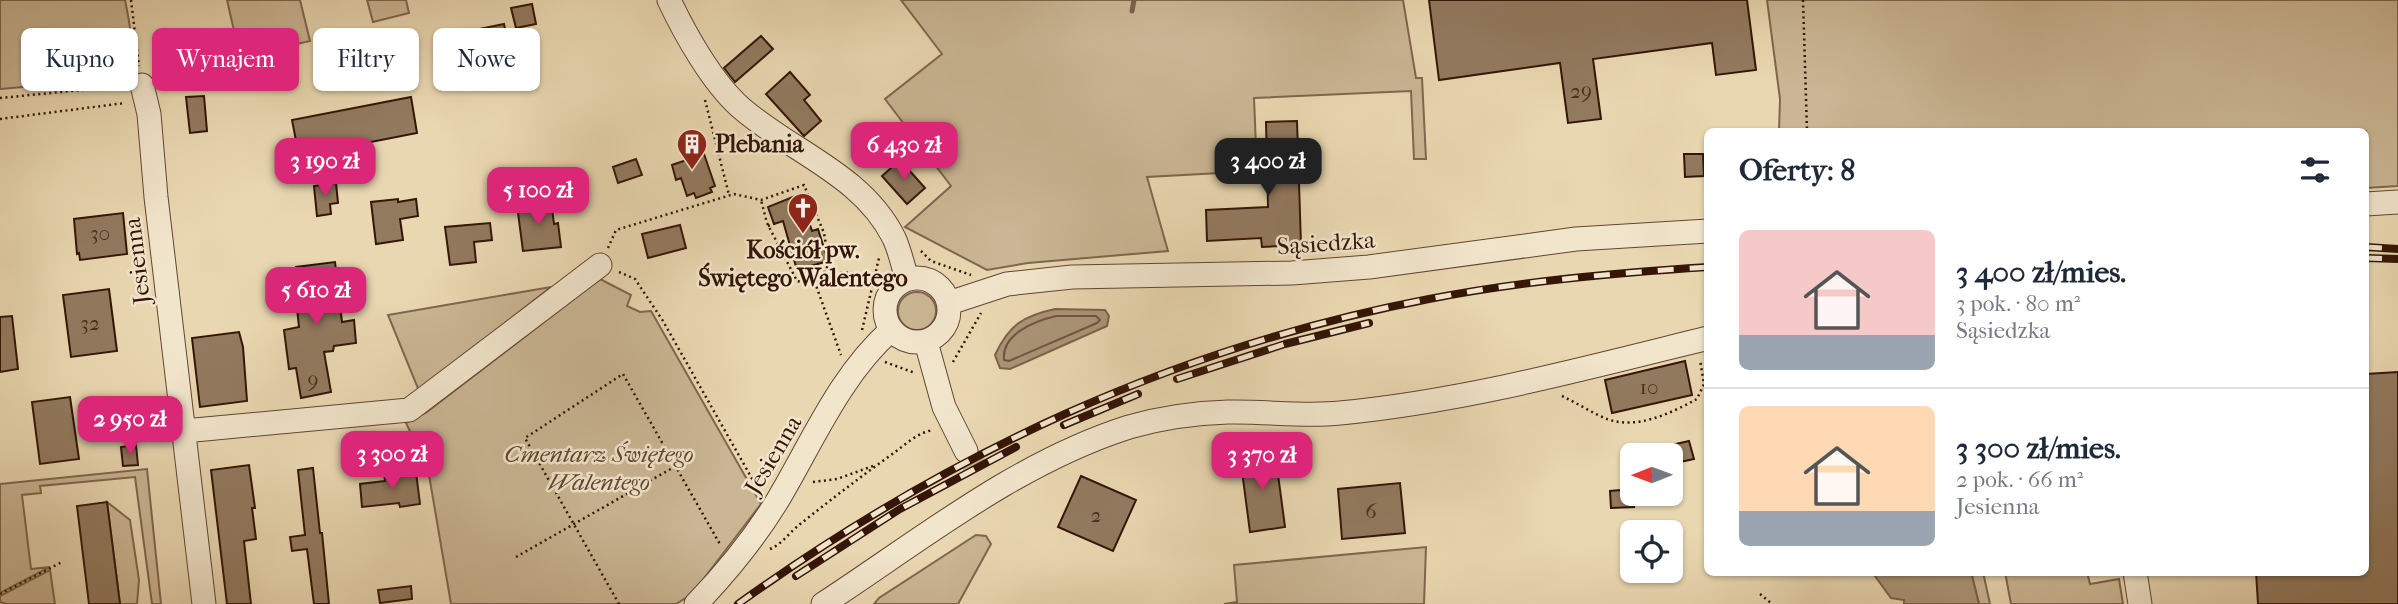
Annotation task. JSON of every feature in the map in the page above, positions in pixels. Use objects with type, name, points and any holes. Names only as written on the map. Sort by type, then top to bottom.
[{"type":"street","points":[[669,0],[705,63],[738,106],[778,138],[839,175],[860,192],[892,234],[907,279]]},
{"type":"street","name":"Jesienna","points":[[144,93],[204,604]]},
{"type":"street","points":[[2369,204],[2398,202]]},
{"type":"street","name":"Sąsiedzka","points":[[949,303],[1007,284],[1072,277],[1292,273],[1369,267],[1564,240],[1704,231]]},
{"type":"street","points":[[184,431],[409,410],[600,265]]},
{"type":"street","points":[[907,279],[928,279],[945,293],[949,303],[948,323],[935,338],[926,342],[907,341],[891,330],[885,311],[891,291],[907,279]]},
{"type":"street","name":"Jesienna","points":[[696,604],[749,543],[775,504],[848,379],[870,348],[891,330]]},
{"type":"street","points":[[822,604],[984,485],[1132,426],[1184,416],[1227,412],[1318,415],[1459,396],[1558,375],[1701,339]]},
{"type":"street","points":[[926,342],[944,407],[966,451]]},
{"type":"street","points":[[2135,576],[2140,604]]},
{"type":"path","points":[[131,0],[144,93]]},
{"type":"path","points":[[1802,0],[1807,128]]},
{"type":"path","points":[[718,81],[703,90],[729,195]]},
{"type":"path","points":[[0,98],[144,93]]},
{"type":"path","points":[[0,119],[144,93]]},
{"type":"path","points":[[775,504],[760,492],[663,321],[635,279],[600,265],[617,230],[729,195],[761,200],[804,185],[824,233],[829,264],[816,285]]},
{"type":"path","points":[[761,200],[768,226],[797,281],[816,285]]},
{"type":"path","points":[[768,226],[778,222]]},
{"type":"path","points":[[915,245],[931,261],[974,276]]},
{"type":"path","points":[[860,338],[879,254]]},
{"type":"path","points":[[809,266],[841,354]]},
{"type":"path","points":[[824,272],[854,273]]},
{"type":"path","points":[[949,368],[983,310]]},
{"type":"path","points":[[1532,380],[1608,419],[1633,423],[1672,412],[1697,399],[1704,384],[1701,339]]},
{"type":"path","points":[[885,362],[919,374]]},
{"type":"path","points":[[619,604],[525,438],[623,374],[724,551],[733,562]]},
{"type":"path","points":[[749,543],[763,550],[773,549],[817,510],[877,465],[924,432],[937,430]]},
{"type":"path","points":[[793,473],[808,481],[819,482],[837,479],[877,465]]},
{"type":"path","points":[[516,557],[676,466]]},
{"type":"path","points":[[0,594],[61,562]]},
{"type":"path","points":[[1760,594],[1772,604]]},
{"type":"green space","points":[[0,0],[125,0],[130,28],[21,28],[21,87],[0,89]]},
{"type":"green space","points":[[227,0],[300,0],[310,41],[299,44],[299,28],[233,28]]},
{"type":"green space","points":[[367,0],[406,0],[409,13],[373,22]]},
{"type":"green space","points":[[901,0],[1403,0],[1416,78],[1422,78],[1426,159],[1414,159],[1411,91],[1254,98],[1257,171],[1147,177],[1168,251],[1028,263],[987,270],[905,227],[951,186],[885,99],[942,54]]},
{"type":"green space","points":[[1767,0],[2398,0],[2398,186],[2369,188],[2369,128],[1779,128],[1780,99]]},
{"type":"green space","name":"Cmentarz Świętego Walentego","points":[[600,279],[631,295],[627,306],[640,312],[651,311],[761,504],[692,594],[676,604],[451,604],[428,469],[406,423],[427,412]]},
{"type":"green space","points":[[551,287],[419,391],[388,315]]},
{"type":"green space","points":[[917,292],[930,298],[936,311],[930,324],[917,330],[904,324],[898,311],[904,298]]},
{"type":"green space","points":[[147,469],[161,604],[152,604],[135,477],[40,486],[41,493],[22,495],[31,569],[50,567],[0,593],[0,484]]},
{"type":"green space","points":[[107,502],[130,520],[139,580],[137,604],[120,604]]},
{"type":"green space","points":[[976,535],[986,536],[991,544],[958,604],[874,604],[879,598]]},
{"type":"green space","points":[[1426,547],[1424,604],[1224,604],[1237,602],[1234,565]]},
{"type":"green space","points":[[50,570],[55,604],[0,602],[0,596]]},
{"type":"green space","points":[[1972,576],[1984,576],[1990,604],[1979,604]]},
{"type":"green space","points":[[2006,576],[2088,576],[2090,584],[2119,579],[2123,604],[2011,604]]},
{"type":"water","points":[[1055,309],[1105,310],[1109,316],[1107,326],[1010,369],[1000,368],[995,355],[1012,329],[1034,315]]},
{"type":"water","points":[[1875,576],[1972,576],[1979,604],[1904,604],[1904,600],[1891,598]]},
{"type":"building","points":[[1429,0],[1747,0],[1756,70],[1716,75],[1712,43],[1593,59],[1601,119],[1568,123],[1560,63],[1439,80]]},
{"type":"building","points":[[532,4],[536,24],[516,28],[511,8]]},
{"type":"building","points":[[504,24],[505,28],[484,28]]},
{"type":"building","points":[[761,36],[773,49],[735,82],[724,68]]},
{"type":"building","points":[[790,72],[810,95],[804,100],[821,121],[804,136],[766,94]]},
{"type":"building","points":[[204,96],[207,131],[190,133],[186,97]]},
{"type":"building","points":[[411,97],[417,133],[299,156],[292,120]]},
{"type":"building","points":[[1297,121],[1301,245],[1262,247],[1261,238],[1207,241],[1206,210],[1268,207],[1266,122]]},
{"type":"building","name":"Plebania","points":[[704,154],[715,186],[710,188],[712,192],[696,198],[694,193],[687,196],[681,178],[676,180],[672,165]]},
{"type":"building","points":[[1684,154],[1703,154],[1704,176],[1685,177]]},
{"type":"building","points":[[636,159],[642,175],[618,183],[613,167]]},
{"type":"building","points":[[900,160],[925,188],[907,204],[882,176]]},
{"type":"building","points":[[336,183],[338,203],[330,204],[331,214],[317,216],[314,186]]},
{"type":"building","name":"Kościół pw. Świętego Walentego","points":[[800,194],[812,231],[818,229],[828,261],[797,270],[783,221],[774,224],[768,207]]},
{"type":"building","points":[[398,199],[398,202],[416,199],[418,216],[400,219],[403,240],[376,244],[371,202]]},
{"type":"building","points":[[551,201],[554,224],[558,223],[561,247],[523,251],[517,205]]},
{"type":"building","points":[[123,213],[127,254],[80,260],[74,219]]},
{"type":"building","points":[[490,223],[492,240],[474,242],[476,262],[450,265],[445,227]]},
{"type":"building","points":[[680,225],[686,248],[648,258],[642,234]]},
{"type":"building","points":[[335,262],[342,322],[354,320],[356,343],[334,346],[333,351],[324,352],[331,392],[301,398],[296,368],[289,369],[284,330],[299,327],[293,271],[296,267]]},
{"type":"building","points":[[109,289],[117,351],[71,357],[63,295]]},
{"type":"building","points":[[12,316],[18,369],[0,372],[0,317]]},
{"type":"building","points":[[239,332],[243,347],[247,401],[200,407],[192,338]]},
{"type":"building","points":[[1685,361],[1692,395],[1612,413],[1605,380]]},
{"type":"building","points":[[2398,372],[2398,604],[2258,604],[2256,576],[2369,576],[2369,374]]},
{"type":"building","points":[[70,397],[79,459],[40,464],[32,402]]},
{"type":"building","points":[[1689,441],[1694,459],[1684,461],[1684,443],[1680,443]]},
{"type":"building","points":[[136,445],[138,465],[123,466],[121,447]]},
{"type":"building","points":[[1275,452],[1285,527],[1250,532],[1240,456]]},
{"type":"building","points":[[249,465],[256,539],[244,541],[251,604],[227,604],[211,470]]},
{"type":"building","points":[[313,468],[329,604],[314,604],[307,549],[292,551],[290,537],[305,535],[298,470]]},
{"type":"building","points":[[397,470],[397,474],[416,472],[420,504],[362,507],[360,484],[385,481],[384,472]]},
{"type":"building","points":[[1081,476],[1136,500],[1113,551],[1058,527]]},
{"type":"building","points":[[1400,483],[1405,533],[1342,539],[1338,489]]},
{"type":"building","points":[[1620,490],[1620,506],[1634,507],[1611,508],[1610,491]]},
{"type":"building","points":[[107,502],[120,604],[89,604],[77,506]]},
{"type":"building","points":[[411,586],[412,599],[380,603],[378,590]]},
{"type":"waterway","points":[[1132,11],[1134,0]]},
{"type":"tunnel","points":[[966,451],[980,476]]},
{"type":"railway","points":[[2369,247],[2398,249]]},
{"type":"railway","points":[[2369,258],[2398,259]]},
{"type":"railway","points":[[738,604],[899,500],[982,454],[1067,413],[1153,377],[1243,346],[1334,320],[1429,299],[1498,287],[1704,267]]},
{"type":"railway","points":[[1177,379],[1285,344],[1369,323]]},
{"type":"railway","points":[[1064,425],[1138,394]]},
{"type":"railway","points":[[796,576],[900,509],[1016,447]]},
{"type":"place","name":"Plebania","points":[[692,171]]},
{"type":"place","name":"Kościół pw. Świętego Walentego","points":[[803,235]]}]
